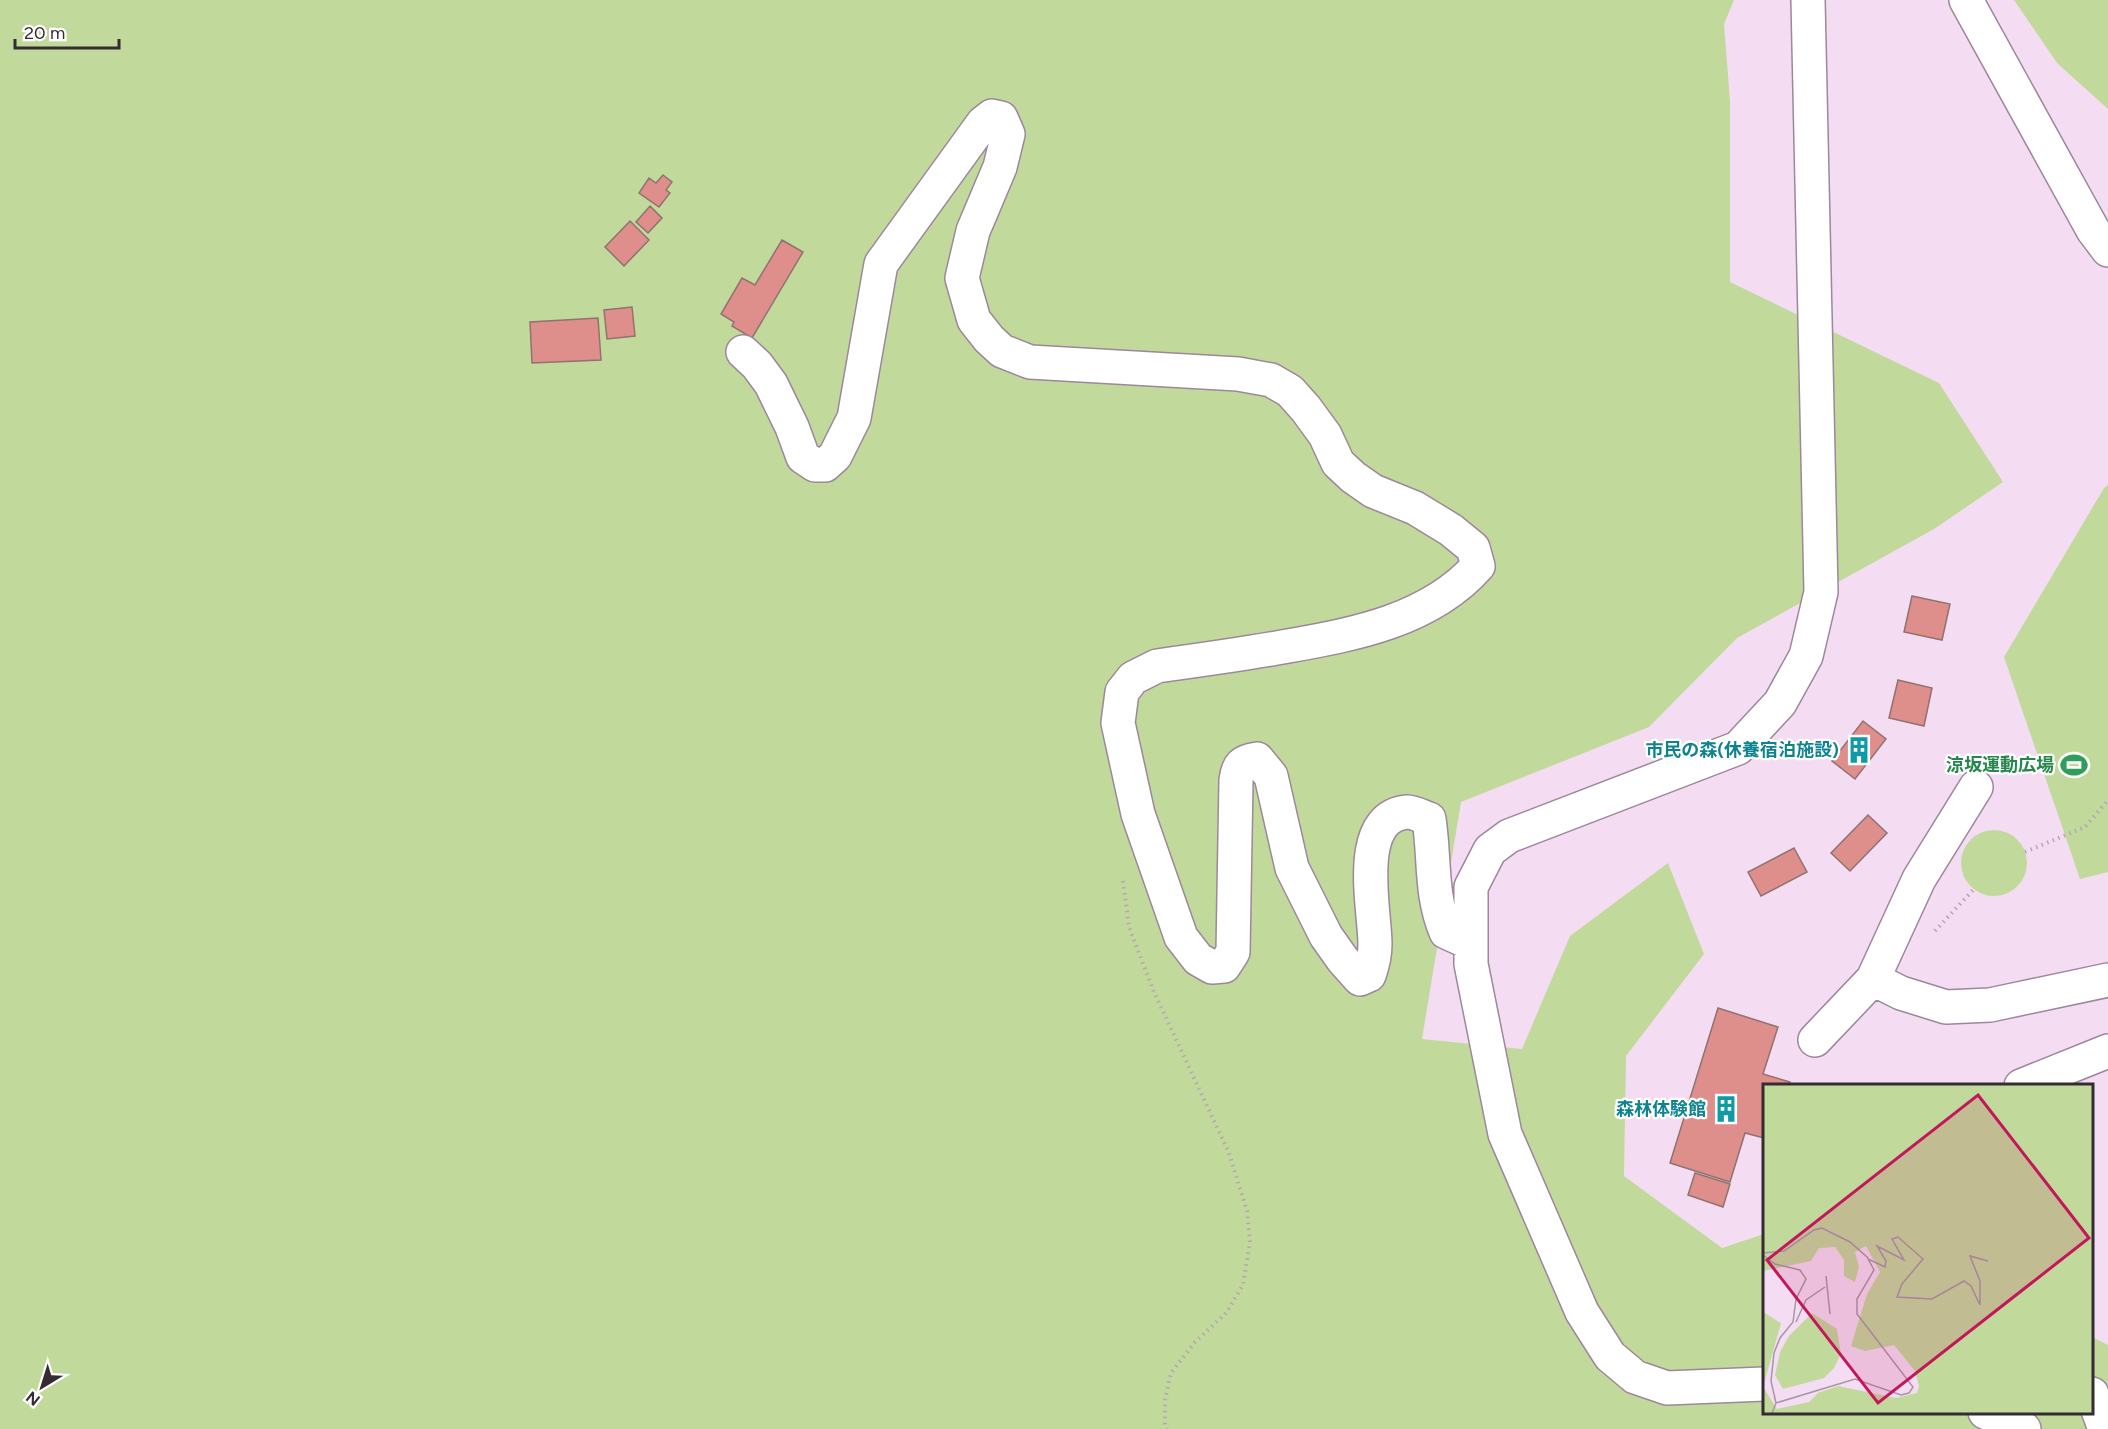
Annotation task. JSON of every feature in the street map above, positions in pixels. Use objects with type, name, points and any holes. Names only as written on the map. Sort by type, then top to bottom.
[{"type":"street","points":[[1763,1384],[1667,1388],[1635,1377],[1610,1356],[1582,1312],[1505,1134],[1470,964],[1470,886],[1490,849],[1509,836],[1738,748],[1780,703],[1806,656],[1821,592],[1808,0]]},
{"type":"street","points":[[1966,0],[2093,230],[2108,250]]},
{"type":"street","points":[[743,352],[757,365],[771,384],[792,427],[802,457],[815,465],[825,465],[835,456],[854,418],[881,264],[982,123],[992,116],[1001,118],[1008,134],[1000,167],[973,231],[963,278],[974,320],[989,339],[1002,351],[1030,362],[1238,374],[1271,380],[1290,391],[1306,409],[1325,435],[1338,463],[1353,477],[1373,491],[1415,508],[1451,530],[1473,548],[1478,566],[1467,578],[1421,609],[1384,625],[1335,637],[1157,666],[1132,678],[1122,692],[1118,723],[1138,814],[1181,938],[1198,959],[1212,967],[1224,966],[1233,952],[1237,768],[1244,761],[1257,759],[1271,776],[1292,868],[1326,936],[1360,979],[1369,975],[1374,961],[1375,941],[1370,883],[1374,843],[1381,827],[1391,818],[1408,812],[1429,819],[1433,880],[1438,913],[1446,932],[1470,943]]},
{"type":"street","points":[[1815,1040],[1873,979],[1919,879],[1976,787]]},
{"type":"street","points":[[1873,979],[1901,993],[1946,1007],[1990,1005],[2108,980]]},
{"type":"street","points":[[2026,1084],[2108,1051]]},
{"type":"street","points":[[2093,1399],[2105,1429]]},
{"type":"street","points":[[1987,1414],[2024,1429]]},
{"type":"path","points":[[2025,852],[2085,827],[2108,800]]},
{"type":"path","points":[[1121,870],[1129,927],[1154,992],[1229,1153],[1247,1211],[1250,1242],[1243,1285],[1226,1313],[1195,1342],[1171,1373],[1165,1400],[1167,1429]]},
{"type":"green space","points":[[0,0],[1734,0],[1724,24],[1730,101],[1730,282],[1939,383],[2003,482],[1934,529],[1737,638],[1649,727],[1461,802],[1422,1039],[1522,1049],[1570,936],[1668,863],[1704,954],[1626,1056],[1624,1176],[1722,1248],[1763,1234],[1763,1414],[2093,1414],[2093,1338],[2108,1345],[2108,1429],[0,1429]]},
{"type":"green space","points":[[2014,0],[2108,0],[2108,109],[2057,63]]},
{"type":"green space","name":"涼坂運動広場","points":[[2108,485],[2108,872],[2080,879],[2004,657],[2104,488]]},
{"type":"green space","points":[[1994,830],[2007,833],[2017,840],[2024,850],[2027,863],[2024,876],[2017,886],[2007,893],[1994,896],[1981,893],[1971,886],[1964,876],[1961,863],[1964,850],[1971,840],[1981,833]]},
{"type":"building","points":[[663,175],[672,182],[666,190],[670,193],[659,207],[639,193],[649,178],[656,183]]},
{"type":"building","points":[[650,206],[662,218],[648,233],[636,222]]},
{"type":"building","points":[[630,221],[649,240],[624,266],[605,247]]},
{"type":"building","points":[[782,240],[803,252],[752,338],[732,326],[734,322],[721,314],[742,278],[755,285]]},
{"type":"building","points":[[632,307],[635,336],[607,339],[604,310]]},
{"type":"building","points":[[598,318],[601,360],[532,363],[530,322]]},
{"type":"building","points":[[1912,596],[1950,604],[1942,640],[1904,632]]},
{"type":"building","points":[[1898,680],[1932,688],[1924,726],[1889,718]]},
{"type":"building","name":"市民の森(休養宿泊施設)","points":[[1863,721],[1886,739],[1855,779],[1832,761]]},
{"type":"building","points":[[1868,815],[1887,833],[1850,871],[1831,853]]},
{"type":"building","points":[[1794,848],[1807,872],[1761,896],[1748,872]]},
{"type":"building","name":"森林体験館","points":[[1718,1008],[1778,1027],[1763,1074],[1790,1082],[1790,1084],[1763,1084],[1763,1138],[1745,1133],[1730,1182],[1670,1163]]},
{"type":"building","points":[[1695,1173],[1730,1184],[1723,1207],[1688,1195]]},
{"type":"place","name":"市民の森(休養宿泊施設)","points":[[1859,750]]},
{"type":"place","name":"涼坂運動広場","points":[[2074,765]]},
{"type":"place","name":"森林体験館","points":[[1726,1109]]}]
